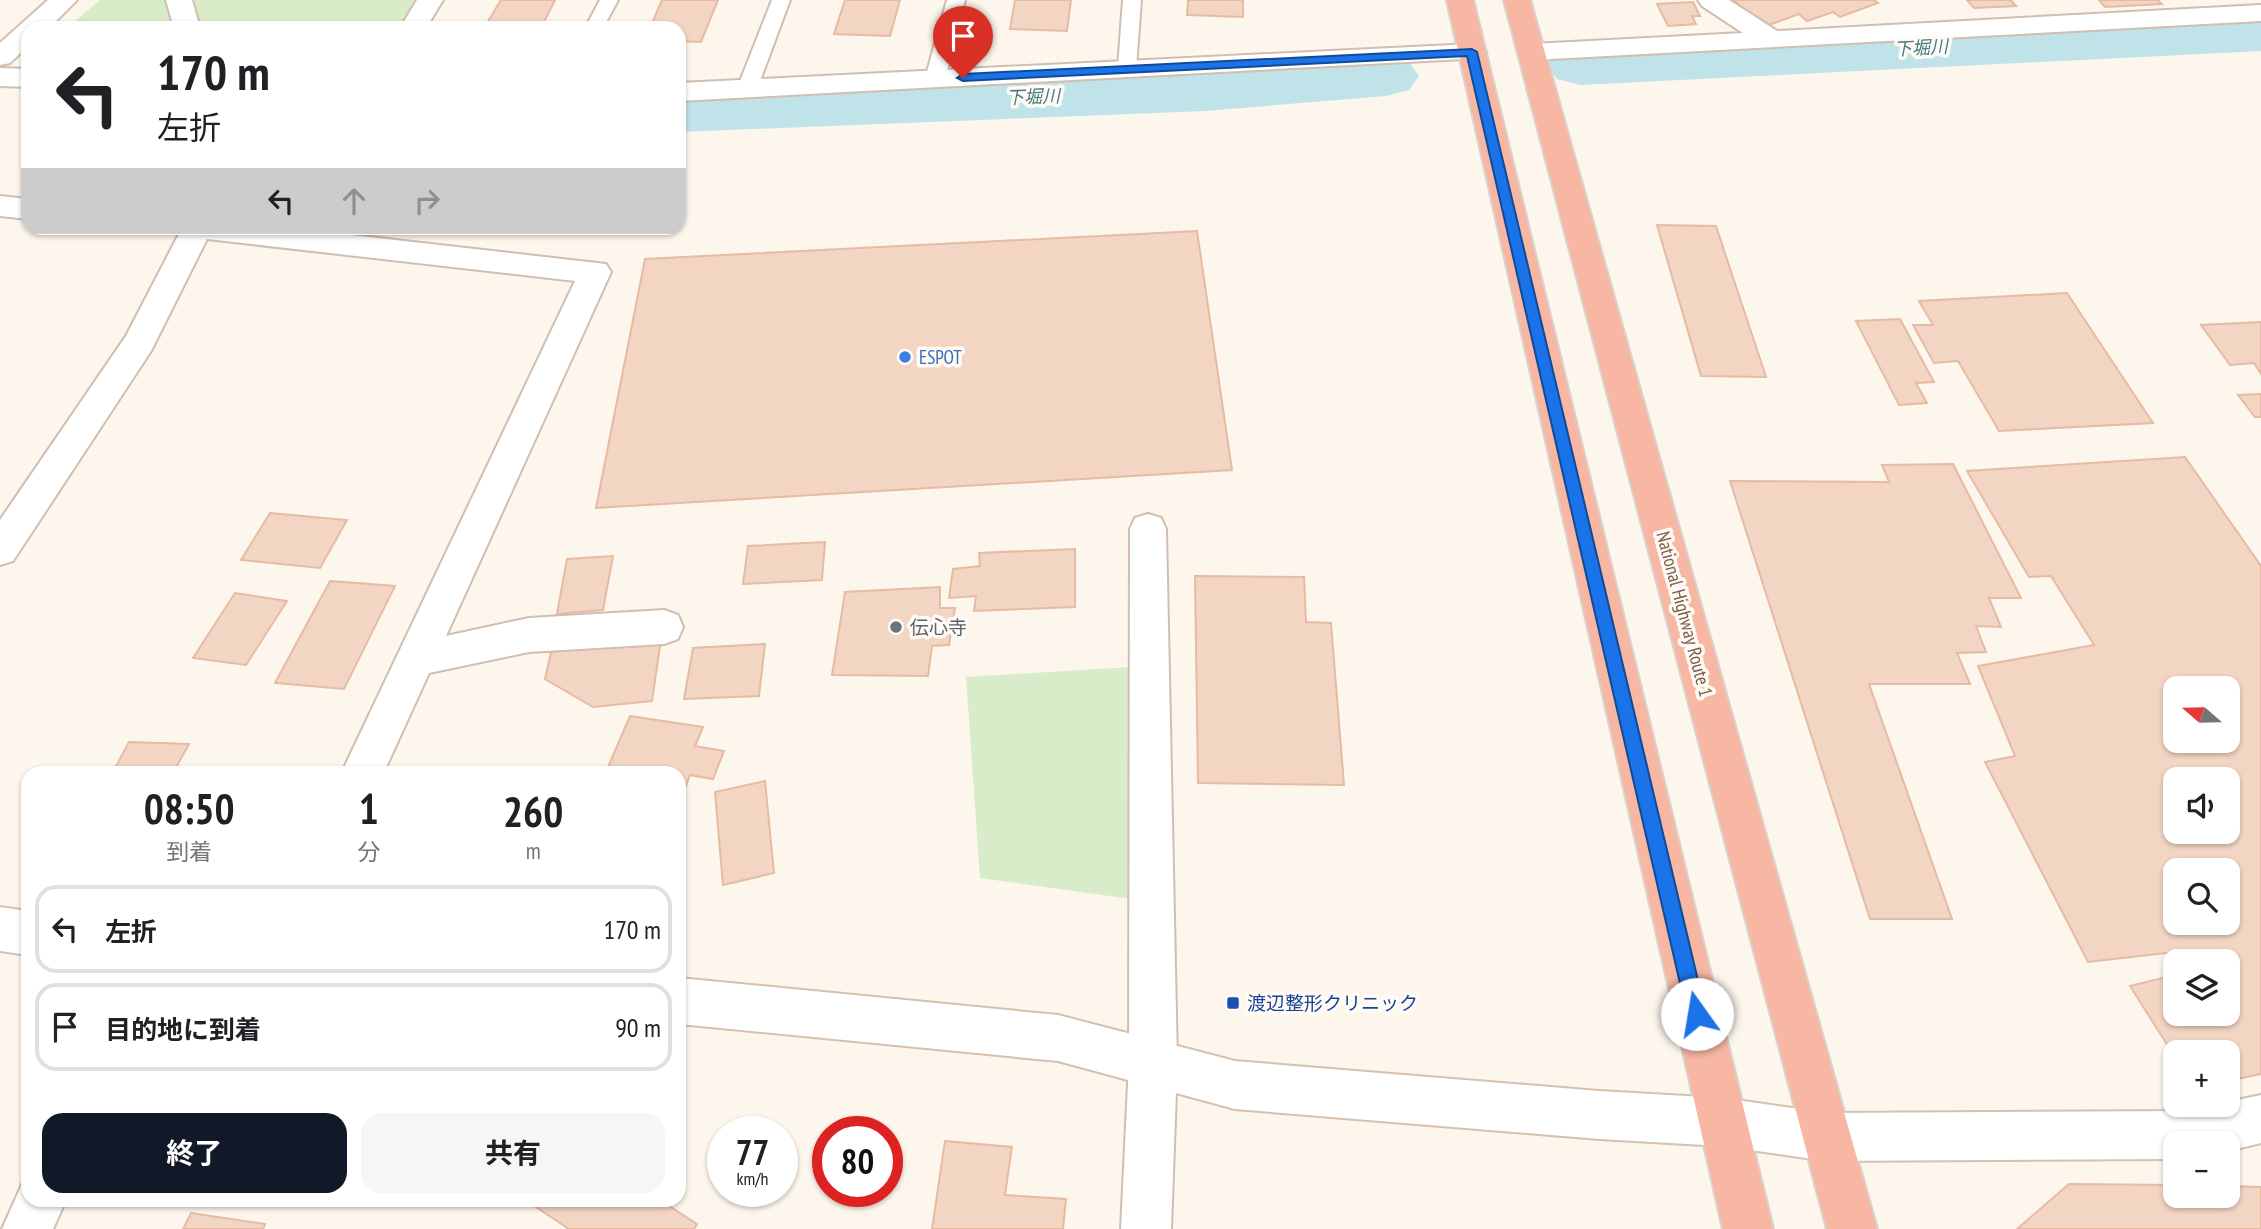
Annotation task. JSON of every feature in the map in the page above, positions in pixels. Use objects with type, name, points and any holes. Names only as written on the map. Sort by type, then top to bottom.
[{"type":"highway","points":[[1460,0],[1748,1229]]},
{"type":"highway","name":"National Highway Route 1","points":[[1517,0],[1852,1229]]},
{"type":"street","points":[[41,21],[64,0]]},
{"type":"street","points":[[179,0],[185,21]]},
{"type":"street","points":[[416,21],[430,0]]},
{"type":"street","points":[[1711,0],[1771,39]]},
{"type":"street","points":[[1946,0],[1958,29]]},
{"type":"street","points":[[2078,0],[2096,22]]},
{"type":"street","points":[[1532,52],[2261,13]]},
{"type":"street","points":[[0,57],[21,38]]},
{"type":"street","points":[[686,92],[1472,52]]},
{"type":"street","points":[[0,77],[21,78]]},
{"type":"street","points":[[0,206],[21,208]]},
{"type":"street","points":[[0,550],[139,342],[194,235]]},
{"type":"street","points":[[261,235],[595,272],[366,766]]},
{"type":"street","points":[[1146,1229],[1153,1063],[1148,529]]},
{"type":"street","points":[[416,659],[529,635],[664,627]]},
{"type":"street","points":[[0,929],[21,932]]},
{"type":"street","points":[[686,1002],[1058,1038],[1235,1085],[1599,1115],[1722,1122],[1827,1137],[2188,1135],[2261,1119]]},
{"type":"street","points":[[27,1229],[38,1207]]},
{"type":"lane","points":[[598,21],[609,0]]},
{"type":"lane","points":[[747,89],[781,0]]},
{"type":"lane","points":[[935,79],[956,0]]},
{"type":"lane","points":[[1127,68],[1132,0]]},
{"type":"green space","points":[[100,0],[418,0],[405,21],[75,21]]},
{"type":"green space","points":[[1131,667],[1138,900],[980,878],[966,677]]},
{"type":"building","points":[[501,0],[555,0],[544,21],[488,21]]},
{"type":"building","points":[[662,0],[718,0],[701,42],[686,41],[686,21],[653,21]]},
{"type":"building","points":[[845,0],[900,0],[890,36],[834,34]]},
{"type":"building","points":[[1015,0],[1071,0],[1067,31],[1010,29]]},
{"type":"building","points":[[1188,0],[1243,0],[1243,17],[1187,15]]},
{"type":"building","points":[[1733,0],[1874,0],[1878,3],[1840,17],[1833,12],[1807,21],[1799,14],[1766,26]]},
{"type":"building","points":[[1967,0],[2011,0],[2016,6],[1974,8]]},
{"type":"building","points":[[2099,0],[2158,0],[2162,4],[2105,7]]},
{"type":"building","points":[[1693,2],[1700,16],[1692,16],[1696,24],[1668,26],[1657,4]]},
{"type":"building","points":[[1657,225],[1716,226],[1766,377],[1701,376]]},
{"type":"building","points":[[1197,231],[1232,470],[596,508],[645,259]]},
{"type":"building","points":[[2067,293],[2153,423],[1999,431],[1958,361],[1934,363],[1913,325],[1933,325],[1919,301]]},
{"type":"building","points":[[1900,319],[1934,382],[1916,383],[1927,403],[1899,405],[1856,321]]},
{"type":"building","points":[[2261,322],[2261,374],[2254,363],[2230,365],[2201,325]]},
{"type":"building","points":[[2261,394],[2261,417],[2255,417],[2238,395]]},
{"type":"building","points":[[2185,457],[2261,566],[2261,1074],[2240,1078],[2240,1040],[2164,1040],[2130,986],[2163,978],[2163,1026],[2240,1026],[2240,949],[2163,949],[2163,953],[2088,962],[1985,762],[2015,756],[1978,666],[2094,645],[2051,576],[2029,577],[1967,471]]},
{"type":"building","points":[[1953,464],[2021,598],[1989,598],[2001,627],[1976,626],[1986,652],[1957,653],[1970,684],[1869,684],[1952,919],[1870,919],[1730,481],[1889,482],[1882,465]]},
{"type":"building","points":[[270,513],[347,520],[320,568],[241,560]]},
{"type":"building","points":[[825,542],[822,580],[743,584],[748,546]]},
{"type":"building","points":[[1075,549],[1075,607],[974,611],[976,596],[949,598],[953,569],[980,566],[979,553]]},
{"type":"building","points":[[613,556],[603,610],[557,614],[567,559]]},
{"type":"building","points":[[1195,576],[1304,577],[1306,622],[1331,623],[1344,785],[1198,783]]},
{"type":"building","points":[[330,581],[395,586],[344,689],[275,683]]},
{"type":"building","name":"伝心寺","points":[[940,587],[940,608],[955,608],[949,645],[932,646],[928,676],[832,675],[845,592]]},
{"type":"building","points":[[235,593],[287,601],[246,665],[193,658]]},
{"type":"building","points":[[661,639],[652,701],[593,707],[545,679],[552,648]]},
{"type":"building","points":[[765,644],[759,696],[684,699],[693,648]]},
{"type":"building","points":[[630,716],[703,727],[695,746],[724,751],[713,779],[690,775],[686,786],[686,766],[608,766]]},
{"type":"building","points":[[129,742],[189,744],[177,766],[116,766]]},
{"type":"building","points":[[765,781],[774,873],[723,885],[715,792]]},
{"type":"building","points":[[945,1141],[1012,1147],[1005,1195],[1066,1199],[1063,1229],[932,1229]]},
{"type":"building","points":[[2069,1184],[2163,1185],[2163,1208],[2240,1208],[2240,1186],[2261,1187],[2261,1229],[2017,1229]]},
{"type":"building","points":[[536,1207],[671,1207],[697,1224],[694,1229],[569,1229]]},
{"type":"building","points":[[191,1213],[265,1224],[263,1229],[183,1229]]},
{"type":"waterway","name":"下堀川","points":[[1580,65],[2261,32]]},
{"type":"waterway","name":"下堀川","points":[[686,111],[1205,90],[1386,76]]},
{"type":"place","name":"ESPOT","points":[[905,357]]},
{"type":"place","name":"伝心寺","points":[[896,627]]},
{"type":"place","name":"渡辺整形クリニック","points":[[1233,1003]]},
{"type":"route","points":[[963,78],[1472,52],[1697,1014]]}]
